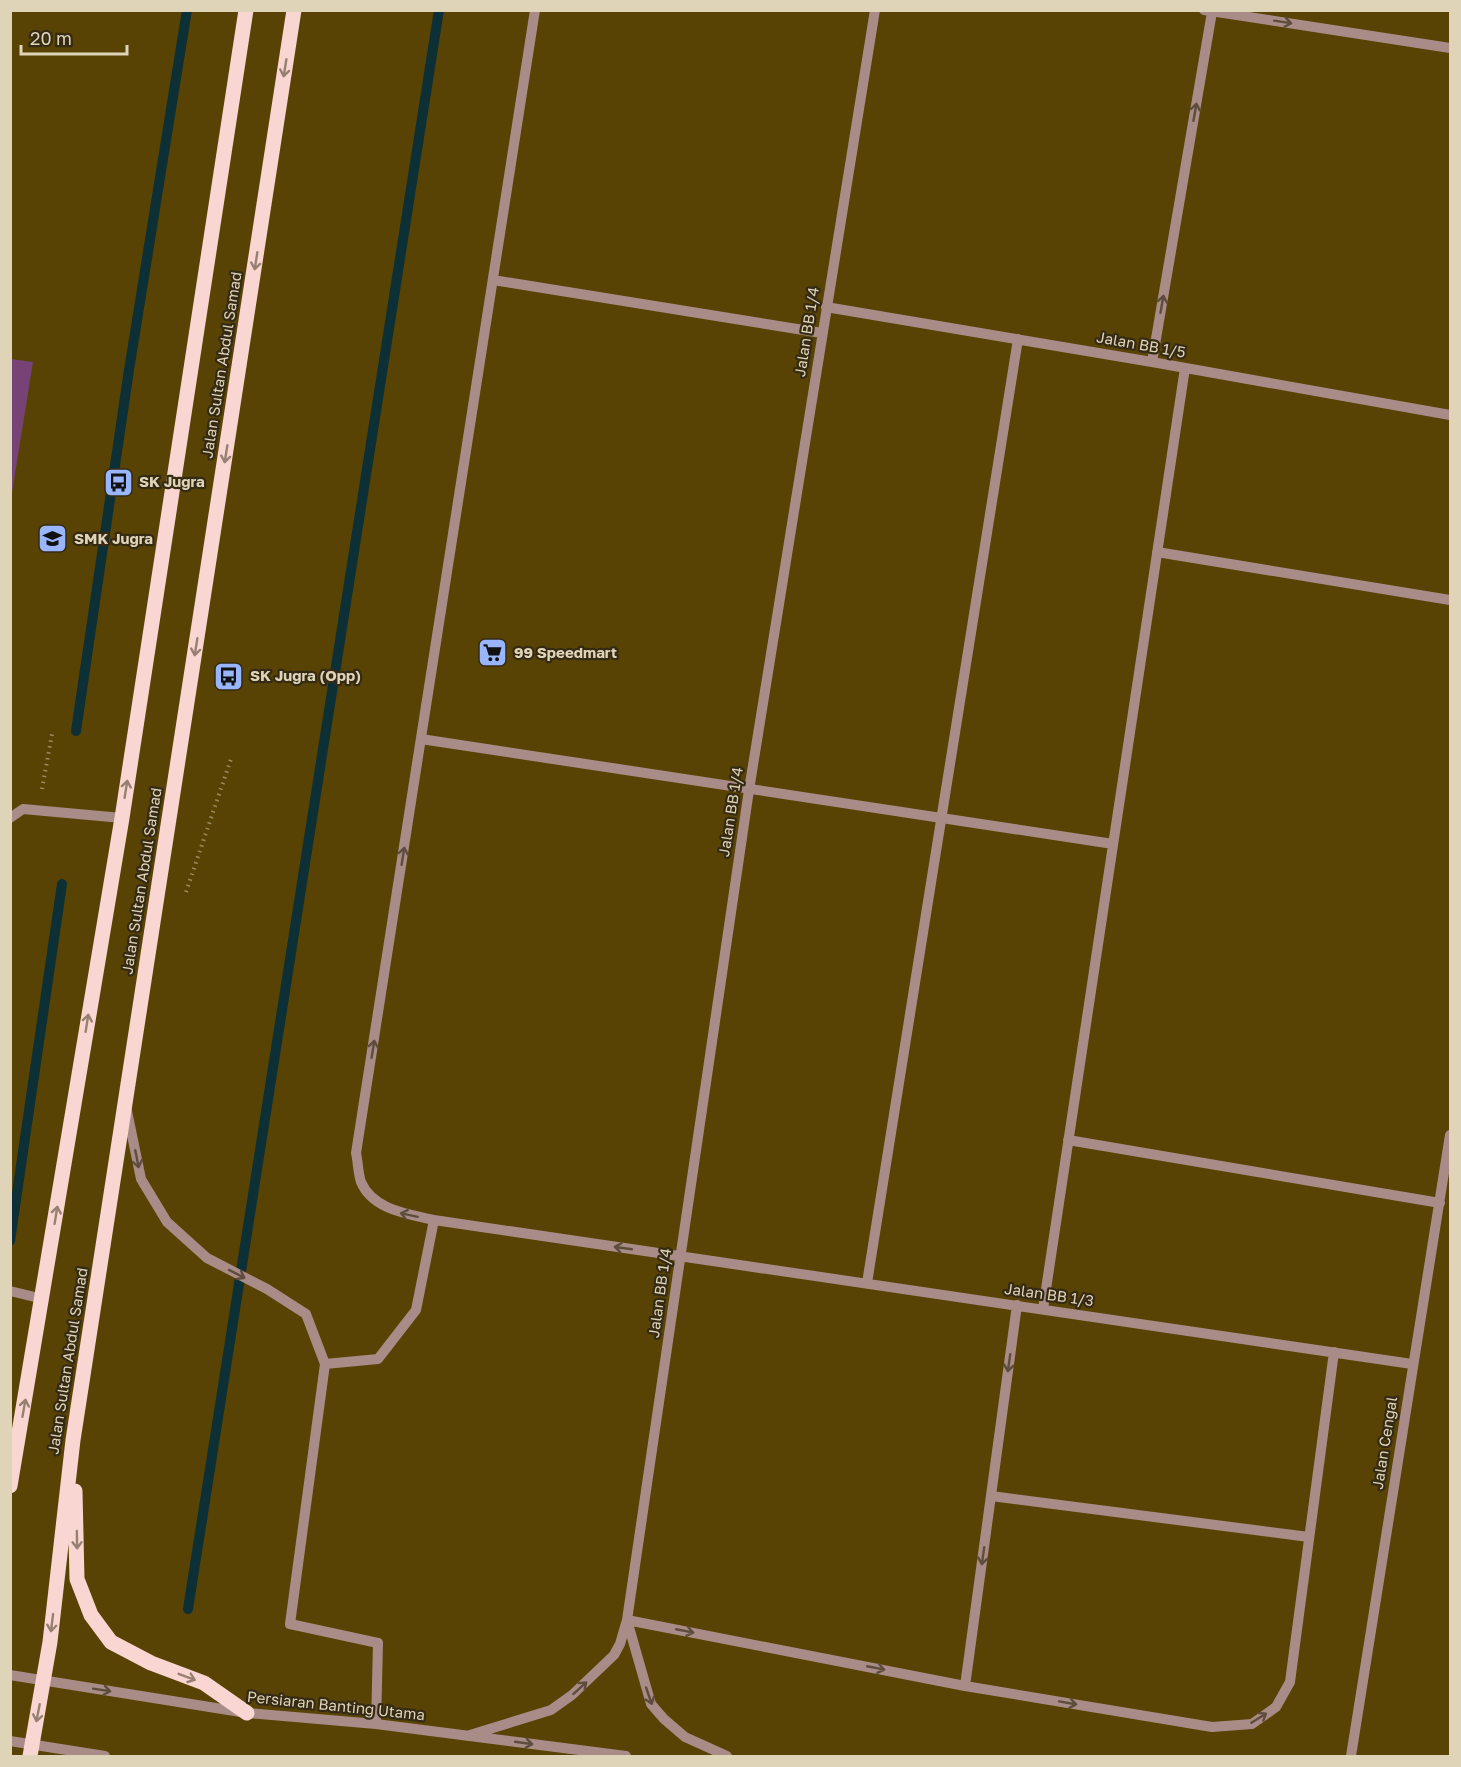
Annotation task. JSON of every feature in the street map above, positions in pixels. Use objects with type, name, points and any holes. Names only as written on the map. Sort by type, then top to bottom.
[{"type":"main road","name":"Jalan Sultan Abdul Samad","points":[[10,1486],[122,818],[246,10]]},
{"type":"main road","name":"Jalan Sultan Abdul Samad","points":[[31,1750],[44,1681],[73,1440],[294,10]]},
{"type":"main road","points":[[73,1440],[77,1579],[91,1615],[111,1642],[151,1663],[204,1683],[247,1713]]},
{"type":"street","name":"Jalan BB 1/3","points":[[535,10],[356,1153],[361,1182],[376,1200],[395,1212],[434,1220],[1412,1364]]},
{"type":"street","name":"Jalan BB 1/4","points":[[470,1735],[551,1710],[572,1695],[614,1654],[620,1644],[627,1620],[749,790],[875,10]]},
{"type":"street","points":[[1152,362],[1208,11],[1450,48]]},
{"type":"street","points":[[493,280],[822,333]]},
{"type":"street","name":"Jalan BB 1/5","points":[[826,307],[1450,415]]},
{"type":"street","points":[[867,1283],[1018,339]]},
{"type":"street","points":[[1043,1309],[1185,368]]},
{"type":"street","points":[[1157,552],[1450,600]]},
{"type":"street","points":[[421,740],[1113,844]]},
{"type":"street","points":[[10,818],[23,809],[122,818]]},
{"type":"street","points":[[126,1102],[141,1179],[167,1222],[207,1258],[267,1289],[306,1314],[325,1364],[290,1624],[378,1643],[376,1724]]},
{"type":"street","name":"Jalan Cengal","points":[[1351,1756],[1450,1135]]},
{"type":"street","points":[[1068,1140],[1440,1203]]},
{"type":"street","points":[[325,1364],[378,1359],[416,1310],[434,1220]]},
{"type":"street","points":[[10,1291],[43,1299]]},
{"type":"street","points":[[965,1686],[1017,1305]]},
{"type":"street","points":[[627,1620],[965,1686],[1212,1727],[1252,1724],[1276,1707],[1290,1682],[1334,1352]]},
{"type":"street","points":[[991,1496],[1309,1536]]},
{"type":"street","name":"Jalan BB 1/4","points":[[627,1620],[651,1704],[664,1719],[686,1737],[728,1756]]},
{"type":"street","name":"Persiaran Banting Utama","points":[[10,1675],[247,1713],[376,1724],[626,1756]]},
{"type":"street","points":[[10,1741],[31,1750],[105,1756]]},
{"type":"path","points":[[38,810],[52,734]]},
{"type":"shaded area","points":[[10,359],[33,362],[11,499]]},
{"type":"waterway","points":[[76,731],[129,370],[187,10]]},
{"type":"waterway","points":[[188,1609],[439,10]]},
{"type":"waterway","points":[[10,1241],[62,884]]},
{"type":"place","name":"SK Jugra","points":[[118,482]]},
{"type":"place","name":"SMK Jugra","points":[[53,539]]},
{"type":"place","name":"99 Speedmart","points":[[493,653]]},
{"type":"place","name":"SK Jugra (Opp)","points":[[229,676]]}]
